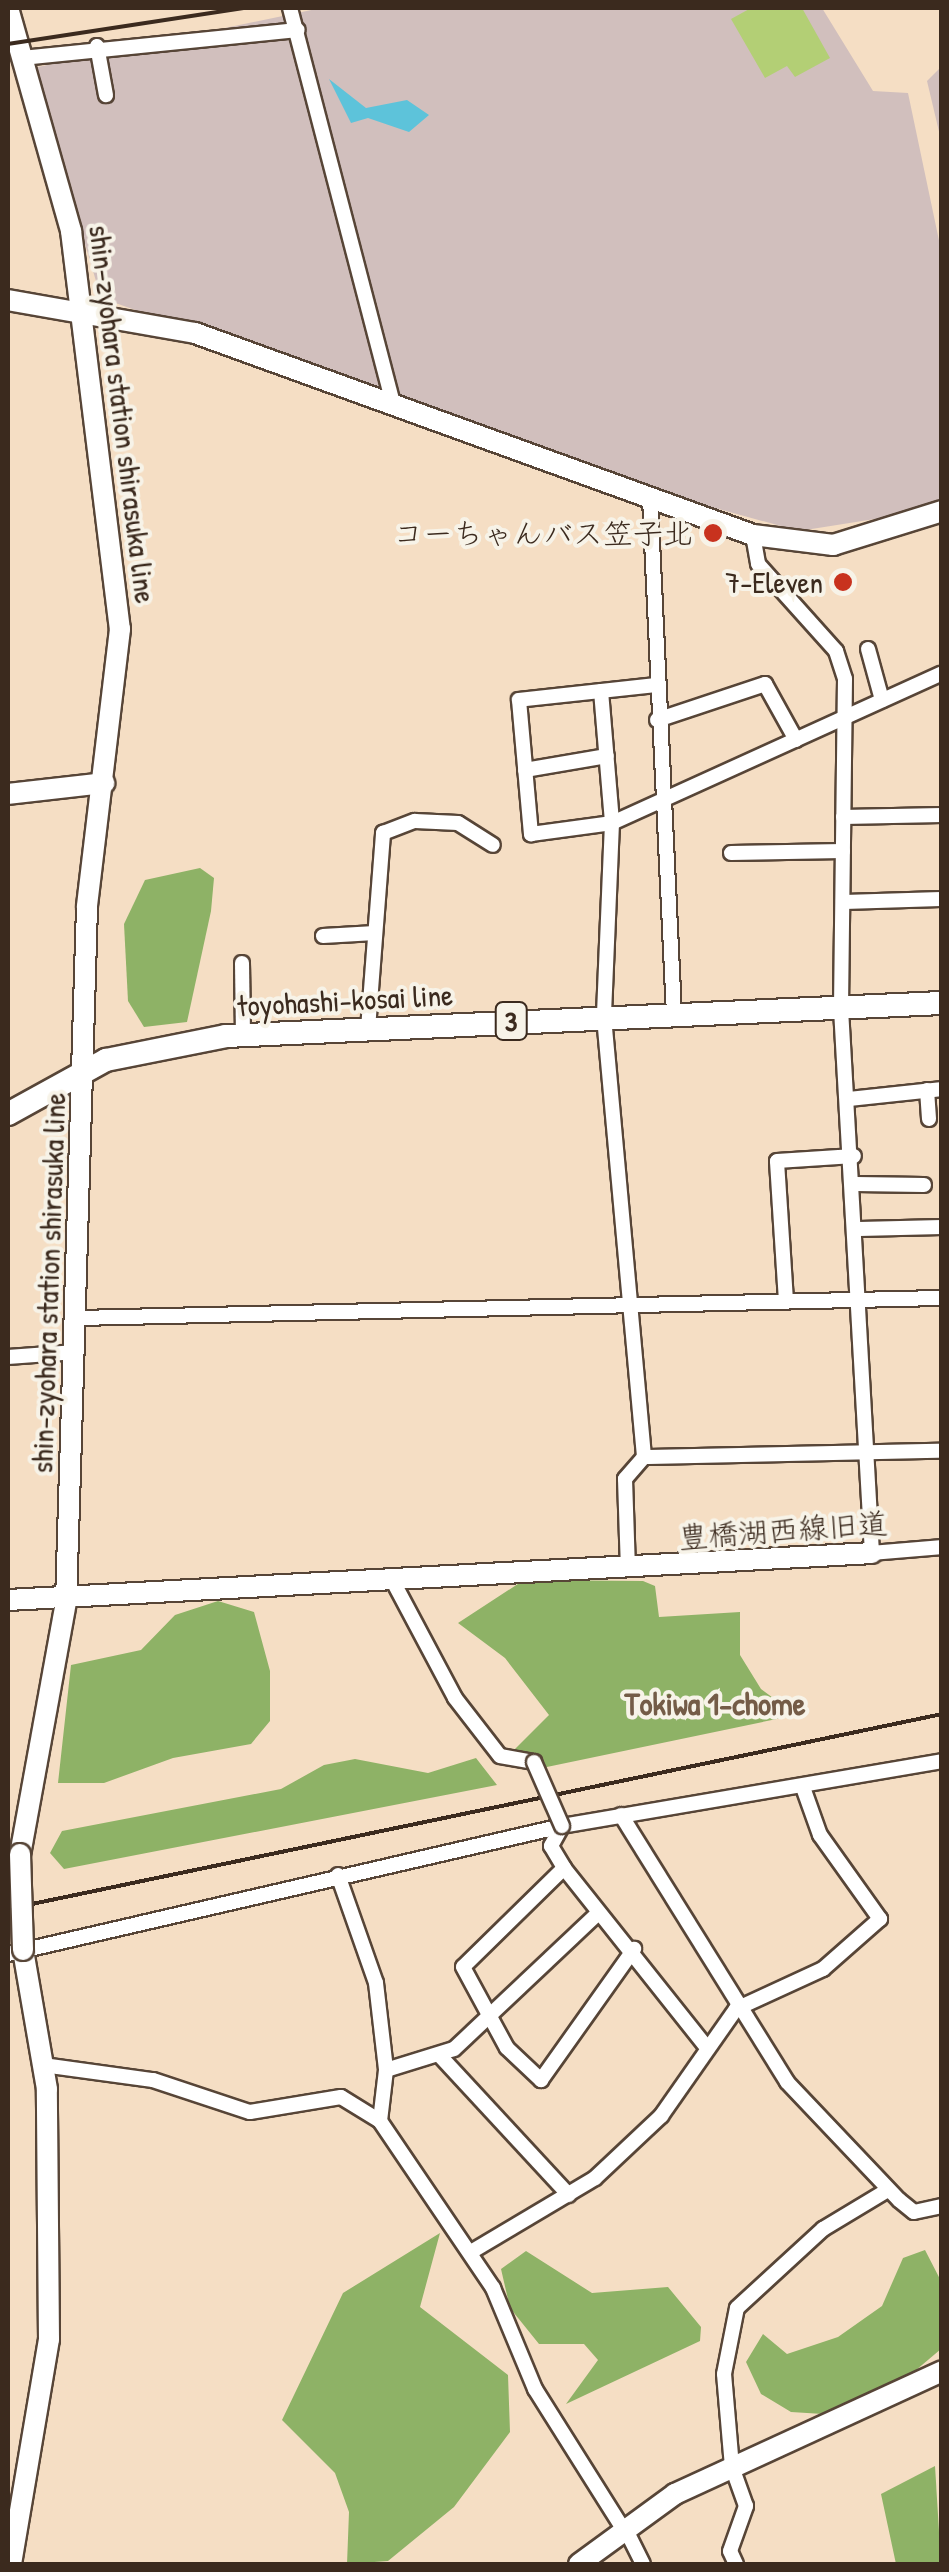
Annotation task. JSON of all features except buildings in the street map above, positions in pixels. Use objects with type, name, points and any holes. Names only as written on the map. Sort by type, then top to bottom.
[{"type":"main road","name":"shin-zyohara station shirasuka line","points":[[10,8],[86,316],[120,629],[87,907],[78,1318],[66,1602],[20,1854],[15,1952],[42,2065],[49,2339],[11,2564]]},
{"type":"main road","points":[[8,300],[195,333],[753,535],[833,544],[942,511]]},
{"type":"main road","points":[[8,794],[104,783]]},
{"type":"main road","name":"toyohashi-kosai line","points":[[8,1114],[85,1067],[243,1035],[942,1003]]},
{"type":"main road","name":"豊橋湖西線旧道","points":[[8,1600],[66,1602],[395,1585],[872,1553]]},
{"type":"main road","points":[[579,2564],[624,2529],[732,2467],[839,2426],[942,2372]]},
{"type":"street","points":[[290,8],[393,404]]},
{"type":"street","points":[[22,58],[97,46],[298,30]]},
{"type":"street","points":[[97,46],[106,95]]},
{"type":"street","points":[[650,498],[657,720],[674,1014]]},
{"type":"street","points":[[753,535],[758,564],[836,650],[847,718],[842,1008],[864,1300],[872,1553]]},
{"type":"street","points":[[868,648],[882,700]]},
{"type":"street","points":[[656,685],[519,700],[531,834],[612,823],[942,673]]},
{"type":"street","points":[[657,720],[766,684],[796,740]]},
{"type":"street","points":[[601,691],[612,823],[604,1016],[636,1303],[644,1457],[625,1479],[628,1570]]},
{"type":"street","points":[[525,770],[606,756]]},
{"type":"street","points":[[844,817],[942,815]]},
{"type":"street","points":[[368,1029],[383,832],[416,821],[458,822],[493,845]]},
{"type":"street","points":[[731,852],[843,851]]},
{"type":"street","points":[[842,902],[942,899]]},
{"type":"street","points":[[322,936],[375,933]]},
{"type":"street","points":[[242,962],[243,1035]]},
{"type":"street","points":[[850,1099],[934,1089],[929,1119]]},
{"type":"street","points":[[786,1302],[777,1161],[854,1156]]},
{"type":"street","points":[[856,1184],[924,1184]]},
{"type":"street","points":[[859,1229],[942,1227]]},
{"type":"street","points":[[78,1318],[942,1298]]},
{"type":"street","points":[[8,1357],[76,1352]]},
{"type":"street","points":[[644,1457],[942,1450]]},
{"type":"street","name":"豊橋湖西線旧道","points":[[872,1553],[942,1547]]},
{"type":"street","points":[[395,1585],[455,1698],[500,1756],[534,1762],[562,1826]]},
{"type":"street","points":[[15,1952],[562,1826],[622,1814],[804,1790],[942,1760]]},
{"type":"street","points":[[471,2252],[569,2195],[642,2137],[704,2044],[736,2009],[823,1969],[880,1919],[820,1835],[804,1790]]},
{"type":"street","points":[[622,1814],[736,2009],[787,2082],[888,2190],[914,2212],[942,2206]]},
{"type":"street","points":[[562,1826],[551,1846],[564,1868],[596,1915],[634,1949],[704,2044]]},
{"type":"street","points":[[564,1868],[464,1967],[489,2018],[541,2080],[634,1949]]},
{"type":"street","points":[[338,1875],[376,1983],[386,2070],[380,2121]]},
{"type":"street","points":[[386,2070],[442,2056],[489,2018],[596,1915]]},
{"type":"street","points":[[442,2056],[569,2195]]},
{"type":"street","points":[[42,2065],[153,2080],[250,2112],[340,2097],[380,2121],[471,2252],[535,2389],[643,2564]]},
{"type":"street","points":[[736,2564],[730,2552],[746,2506],[732,2467],[724,2374],[737,2308],[823,2230],[888,2190]]},
{"type":"shaded area","points":[[321,8],[822,8],[873,91],[908,93],[941,250],[941,498],[919,512],[799,531],[653,491],[101,298],[33,68]]},
{"type":"shaded area","points":[[942,67],[941,140],[927,81]]},
{"type":"green space","points":[[751,8],[802,8],[830,58],[795,77],[787,66],[765,78],[731,19]]},
{"type":"green space","points":[[200,868],[214,878],[211,911],[187,1022],[144,1027],[128,1001],[124,924],[145,880]]},
{"type":"green space","points":[[524,1580],[643,1581],[655,1586],[659,1617],[740,1612],[740,1655],[761,1689],[796,1715],[542,1768],[507,1757],[549,1715],[505,1658],[458,1623]]},
{"type":"green space","points":[[218,1601],[254,1612],[270,1671],[270,1721],[251,1744],[173,1758],[104,1783],[58,1783],[71,1665],[141,1650],[175,1615]]},
{"type":"green space","points":[[476,1758],[497,1785],[64,1869],[50,1853],[62,1831],[281,1789],[324,1765],[355,1759],[428,1773]]},
{"type":"green space","points":[[440,2233],[420,2307],[508,2375],[510,2432],[454,2507],[388,2561],[347,2564],[349,2512],[335,2473],[282,2420],[343,2293]]},
{"type":"green space","points":[[925,2250],[942,2283],[941,2349],[903,2381],[823,2414],[791,2412],[761,2394],[746,2362],[763,2334],[787,2354],[838,2337],[882,2306],[903,2258]]},
{"type":"green space","points":[[526,2251],[592,2293],[668,2287],[701,2327],[700,2341],[566,2404],[598,2360],[584,2344],[539,2344],[510,2308],[501,2269]]},
{"type":"green space","points":[[935,2466],[941,2564],[896,2564],[881,2494]]},
{"type":"water","points":[[329,79],[366,108],[407,100],[429,115],[409,132],[368,118],[351,123]]},
{"type":"railway","points":[[8,44],[243,8]]},
{"type":"railway","points":[[8,1909],[942,1714]]},
{"type":"place","name":"コーちゃんバス笠子北","points":[[713,533]]},
{"type":"place","name":"7-Eleven","points":[[843,582]]},
{"type":"district","name":"Tokiwa 1-chome","points":[[715,1704]]}]
